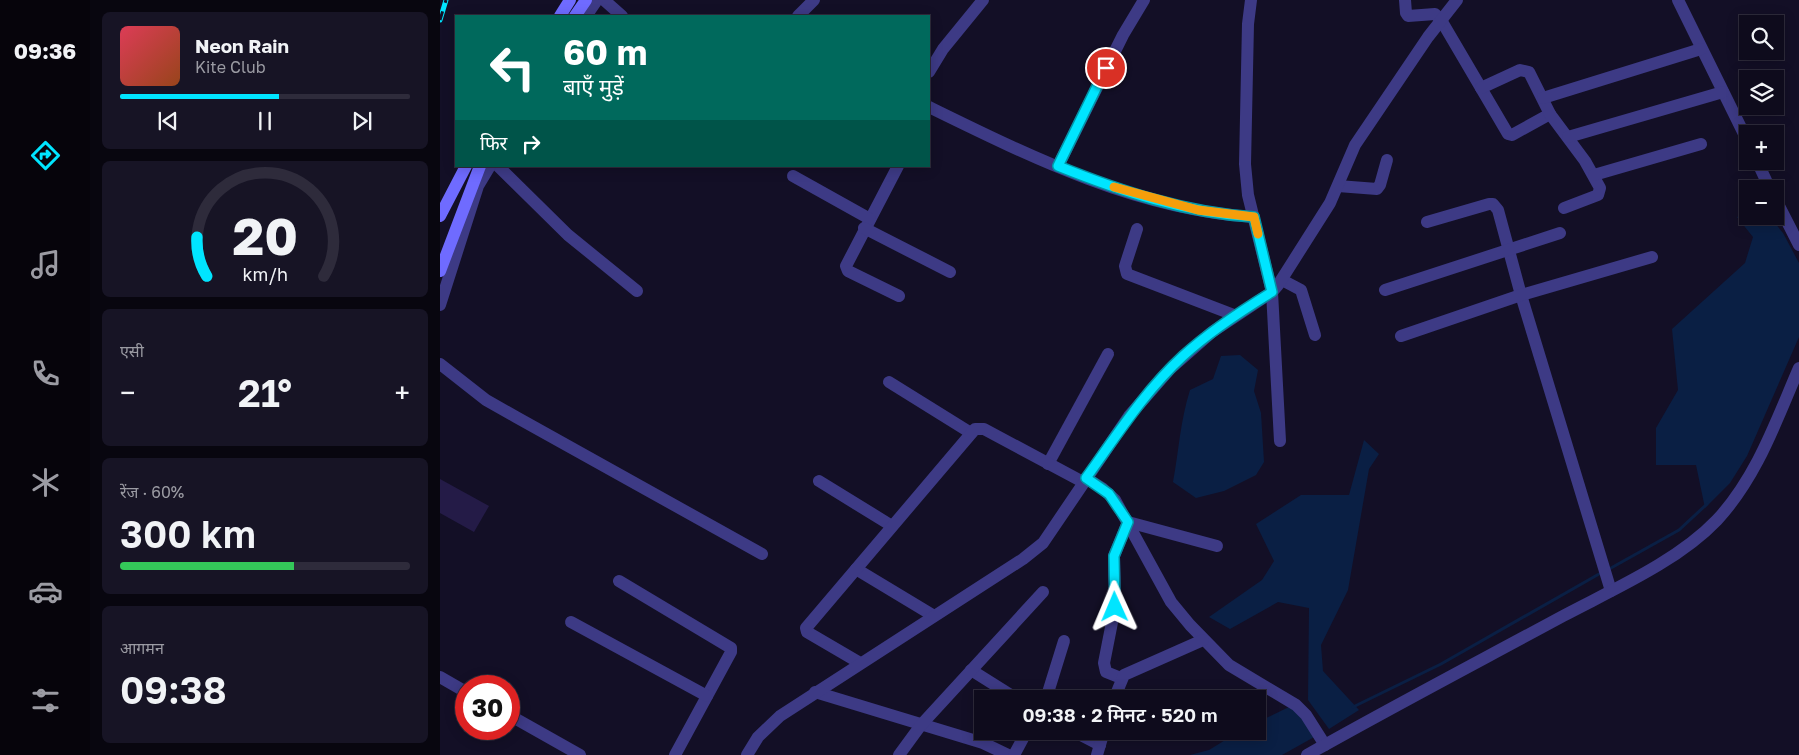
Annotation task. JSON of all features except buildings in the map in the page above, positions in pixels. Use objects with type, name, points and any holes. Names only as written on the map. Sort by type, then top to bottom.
[{"type":"main road","points":[[561,15],[570,0]]},
{"type":"main road","points":[[576,15],[586,0]]},
{"type":"main road","points":[[440,216],[465,167]]},
{"type":"main road","points":[[440,271],[480,167]]},
{"type":"street","points":[[587,15],[597,0]]},
{"type":"street","points":[[604,0],[621,15]]},
{"type":"street","points":[[799,15],[814,0]]},
{"type":"street","points":[[930,70],[942,49],[983,0]]},
{"type":"street","points":[[1058,166],[1119,43],[1144,0]]},
{"type":"street","points":[[1251,0],[1248,24],[1245,164],[1254,217],[1272,292],[1280,441]]},
{"type":"street","points":[[1405,0],[1408,16],[1435,14],[1441,20],[1510,135],[1550,114]]},
{"type":"street","points":[[746,755],[767,727],[816,692],[1038,547],[1049,535],[1084,480],[1129,416],[1164,375],[1194,346],[1234,315],[1272,292],[1282,280],[1338,186],[1356,145],[1441,20],[1457,0]]},
{"type":"street","points":[[1678,0],[1740,125]]},
{"type":"street","points":[[1543,98],[1701,49]]},
{"type":"street","points":[[1482,88],[1524,69],[1529,72],[1550,114],[1594,175],[1600,188],[1598,195],[1564,208]]},
{"type":"street","points":[[1568,137],[1723,92]]},
{"type":"street","points":[[930,108],[989,138],[1126,191],[1198,210],[1254,217]]},
{"type":"street","points":[[1594,175],[1701,144]]},
{"type":"street","points":[[1338,186],[1373,189],[1379,187],[1387,160]]},
{"type":"street","points":[[440,305],[478,186],[489,167]]},
{"type":"street","points":[[499,167],[568,235],[637,291]]},
{"type":"street","points":[[897,167],[846,266],[848,271],[899,296]]},
{"type":"street","points":[[793,176],[950,272]]},
{"type":"street","points":[[1427,222],[1493,204],[1498,210],[1521,295],[1611,591]]},
{"type":"street","points":[[1784,216],[1799,246]]},
{"type":"street","points":[[1137,229],[1125,266],[1127,274],[1234,315]]},
{"type":"street","points":[[1385,290],[1560,233]]},
{"type":"street","points":[[1401,336],[1521,295],[1652,257]]},
{"type":"street","points":[[1282,280],[1302,292],[1315,334]]},
{"type":"street","points":[[1048,464],[1108,354]]},
{"type":"street","points":[[440,364],[501,409],[762,554]]},
{"type":"street","points":[[1307,755],[1611,591],[1671,557],[1696,539],[1726,509],[1754,470],[1799,368]]},
{"type":"street","points":[[889,382],[971,433]]},
{"type":"street","points":[[860,663],[807,632],[806,628],[971,433],[979,428],[1109,494],[1128,522],[1171,602],[1203,640],[1228,665],[1296,705],[1306,715],[1325,745]]},
{"type":"street","points":[[819,481],[892,526]]},
{"type":"street","points":[[1128,522],[1216,546]]},
{"type":"street","points":[[1121,678],[1110,676],[1106,672],[1104,663],[1115,607],[1115,550],[1128,522]]},
{"type":"street","points":[[856,569],[934,616]]},
{"type":"street","points":[[619,581],[730,648],[731,652],[675,755]]},
{"type":"street","points":[[899,755],[921,725],[1043,592]]},
{"type":"street","points":[[571,622],[707,696]]},
{"type":"street","points":[[1117,690],[1121,678],[1129,672],[1203,640]]},
{"type":"street","points":[[1049,690],[1064,641]]},
{"type":"street","points":[[971,670],[1002,690]]},
{"type":"street","points":[[440,677],[455,686]]},
{"type":"street","points":[[816,692],[983,743],[1007,755],[1020,740]]},
{"type":"street","points":[[520,721],[580,755]]},
{"type":"street","points":[[1085,740],[1098,750]]},
{"type":"water","points":[[1743,225],[1776,225],[1783,233],[1799,263],[1799,337],[1747,456],[1730,483],[1705,508],[1696,465],[1656,465],[1656,428],[1678,390],[1672,329],[1745,263],[1753,237]]},
{"type":"water","points":[[1240,355],[1258,370],[1254,391],[1261,413],[1264,462],[1256,475],[1224,491],[1196,498],[1173,482],[1182,425],[1190,390],[1213,379],[1221,356]]},
{"type":"water","points":[[1364,440],[1379,454],[1369,469],[1348,590],[1321,645],[1323,671],[1359,710],[1329,729],[1308,700],[1309,608],[1278,602],[1230,629],[1209,617],[1262,580],[1274,561],[1256,524],[1301,495],[1349,495]]},
{"type":"water","points":[[1291,706],[1316,736],[1282,755],[1190,755],[1209,750],[1225,740],[1266,740],[1266,718]]},
{"type":"waterway","points":[[1611,568],[1679,530],[1707,504]]},
{"type":"waterway","points":[[1353,707],[1441,664],[1599,574]]},
{"type":"railway","points":[[440,20],[446,0]]},
{"type":"slow traffic","points":[[1114,187],[1134,194],[1216,214],[1254,217],[1258,234]]},
{"type":"route","points":[[1106,68],[1058,166],[1134,194],[1216,214],[1254,217],[1272,292],[1234,315],[1194,346],[1170,369],[1129,416],[1086,478],[1109,494],[1128,522],[1117,543],[1114,556],[1115,607]]}]
